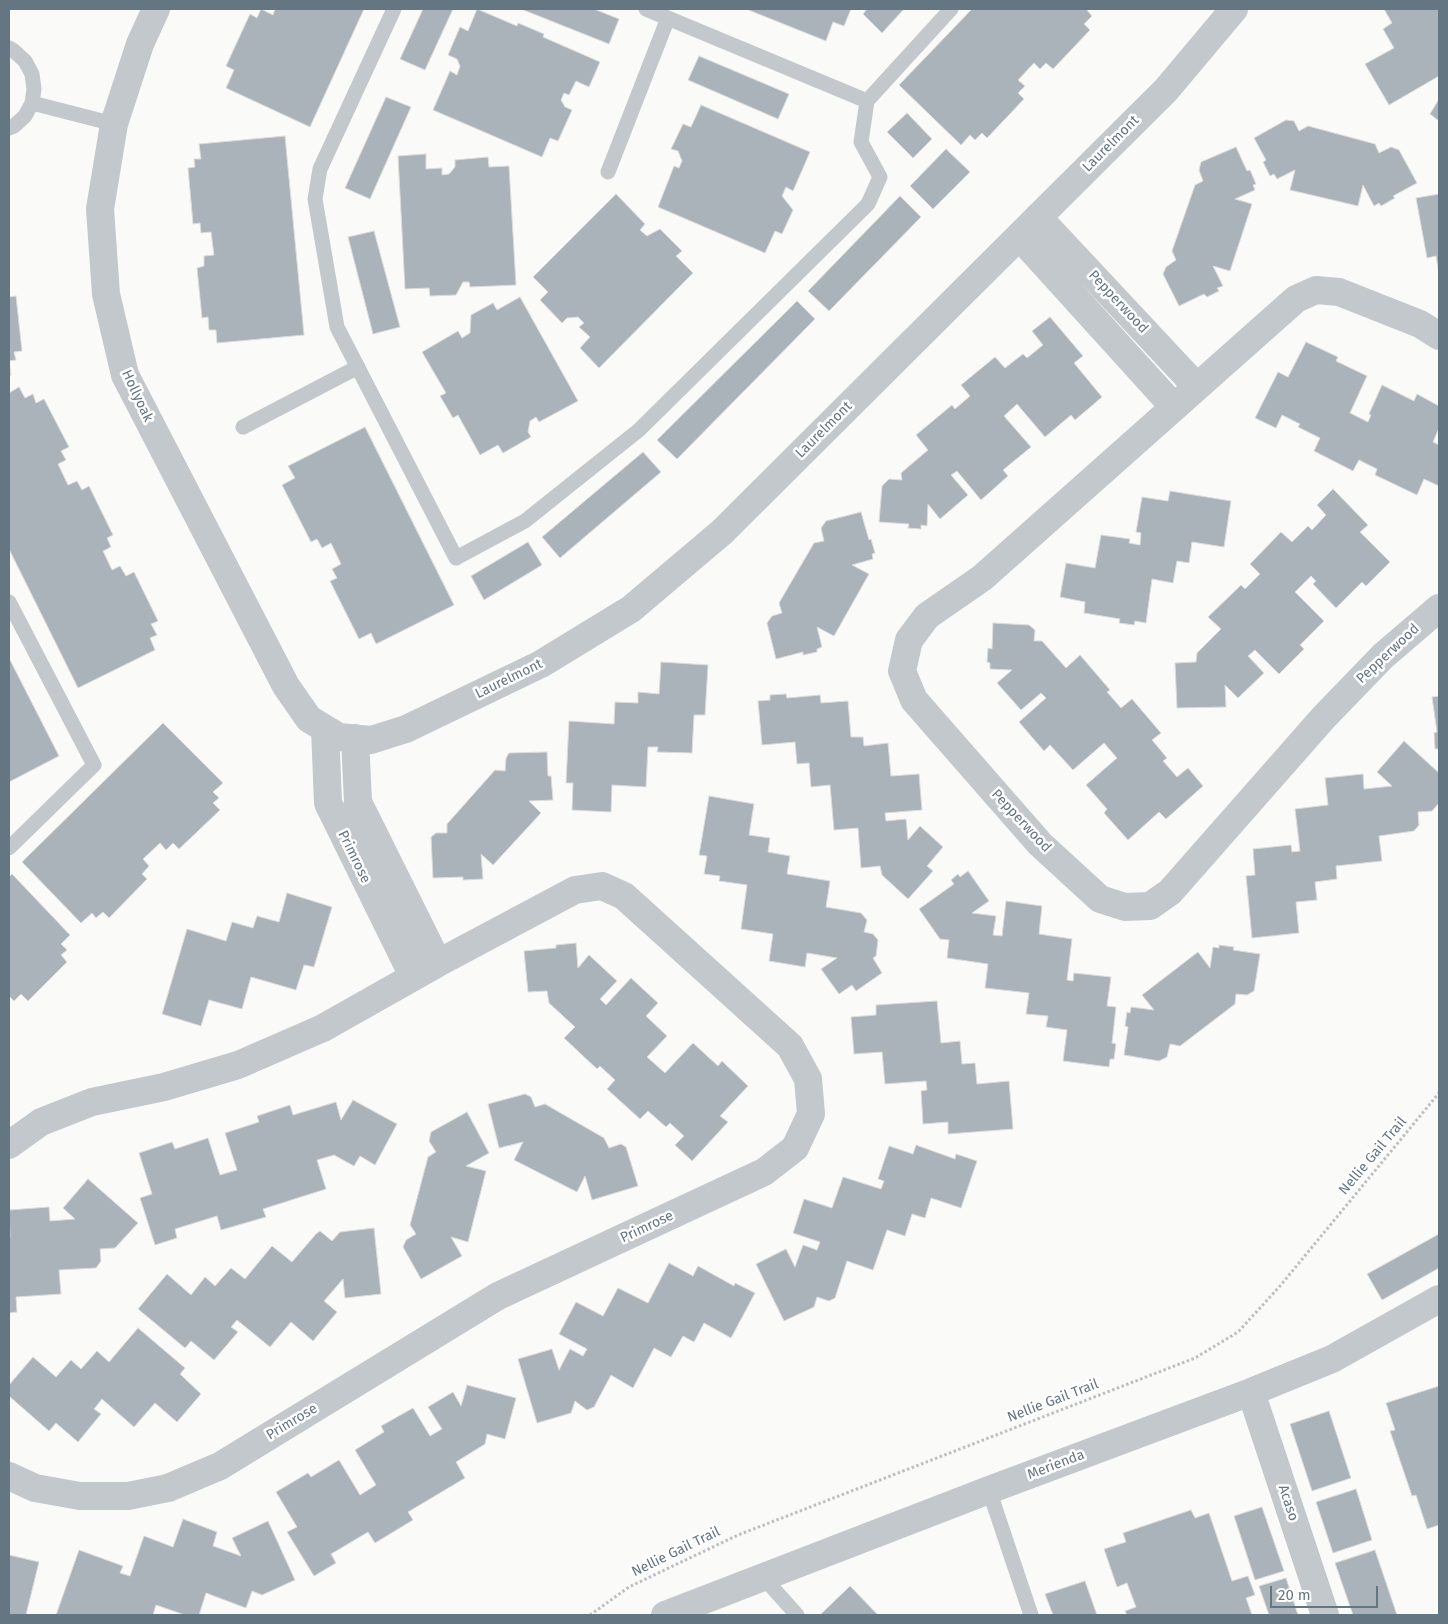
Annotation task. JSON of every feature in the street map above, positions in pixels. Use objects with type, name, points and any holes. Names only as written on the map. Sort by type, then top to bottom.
[{"type":"street","name":"Hollyoak","points":[[156,9],[140,44],[114,124],[100,209],[106,294],[125,375],[286,686],[309,719],[340,735]]},
{"type":"street","name":"Laurelmont","points":[[340,735],[371,740],[406,729],[541,664],[631,609],[722,532],[1166,90],[1234,9]]},
{"type":"street","name":"Pepperwood","points":[[1038,217],[1197,388]]},
{"type":"street","name":"Pepperwood","points":[[1019,236],[1174,407]]},
{"type":"street","name":"Pepperwood","points":[[1439,336],[1420,324],[1339,292],[1316,290],[1296,299],[982,578],[927,616],[909,640],[902,671],[914,700],[1040,844],[1100,898],[1125,907],[1150,906],[1170,892],[1324,717],[1384,656],[1439,608]]},
{"type":"street","name":"Primrose","points":[[340,735],[358,802],[438,963]]},
{"type":"street","name":"Primrose","points":[[340,735],[328,803],[413,976]]},
{"type":"street","name":"Primrose","points":[[9,1145],[41,1122],[92,1102],[164,1087],[238,1065],[323,1028],[413,976],[576,890],[602,886],[624,896],[790,1046],[808,1079],[811,1114],[795,1148],[764,1172],[498,1296],[220,1466],[168,1488],[128,1496],[80,1496],[35,1488],[9,1476]]},
{"type":"street","name":"Merienda","points":[[665,1615],[1332,1359],[1439,1299]]},
{"type":"street","name":"Acaso","points":[[1250,1392],[1325,1615]]},
{"type":"lane","points":[[394,9],[320,169],[315,199],[337,327],[456,558],[525,522],[639,430],[868,204],[880,177],[861,142],[867,101],[951,9]]},
{"type":"lane","points":[[646,9],[867,101]]},
{"type":"lane","points":[[608,172],[668,18]]},
{"type":"lane","points":[[9,48],[25,61],[32,74],[34,89],[32,103],[25,116],[9,128]]},
{"type":"lane","points":[[32,103],[114,124]]},
{"type":"lane","points":[[243,427],[358,367]]},
{"type":"lane","points":[[9,602],[94,764],[9,848]]},
{"type":"lane","points":[[989,1490],[1030,1615]]},
{"type":"lane","points":[[763,1577],[797,1615]]},
{"type":"path","name":"Nellie Gail Trail","points":[[590,1615],[629,1587],[738,1535],[1195,1358],[1238,1332],[1280,1286],[1439,1093]]},
{"type":"building","points":[[261,9],[273,15],[275,9],[364,9],[310,127],[226,88],[234,70],[226,66],[250,14],[257,18]]},
{"type":"building","points":[[423,9],[453,9],[425,70],[400,59]]},
{"type":"building","points":[[477,9],[517,26],[518,23],[544,34],[543,37],[600,62],[589,87],[576,81],[569,95],[564,93],[561,100],[565,107],[572,110],[558,141],[550,138],[542,157],[433,110],[450,71],[457,75],[460,66],[457,59],[448,55],[460,27],[468,31]]},
{"type":"building","points":[[521,9],[594,9],[619,19],[609,44]]},
{"type":"building","points":[[746,9],[851,9],[844,26],[833,22],[826,41]]},
{"type":"building","points":[[867,9],[904,9],[882,33],[863,14]]},
{"type":"building","points":[[972,9],[1086,9],[1092,16],[1084,24],[1090,30],[1053,69],[1046,63],[1040,69],[1034,63],[1018,80],[1025,86],[1018,93],[1024,99],[987,138],[982,133],[975,140],[970,135],[961,145],[899,85]]},
{"type":"building","points":[[1384,9],[1439,9],[1439,76],[1389,105],[1365,64],[1394,48],[1383,29],[1392,23]]},
{"type":"building","points":[[699,56],[789,94],[778,119],[688,80]]},
{"type":"building","points":[[386,97],[411,107],[370,199],[345,188]]},
{"type":"building","points":[[1439,99],[1439,121],[1430,114]]},
{"type":"building","points":[[701,105],[810,152],[793,191],[786,187],[782,196],[793,210],[782,234],[775,231],[765,253],[658,207],[674,166],[679,168],[682,161],[678,151],[671,149],[683,124],[691,127]]},
{"type":"building","points":[[907,113],[932,139],[913,158],[887,132]]},
{"type":"building","points":[[1286,120],[1294,121],[1299,131],[1308,126],[1375,144],[1379,153],[1391,147],[1399,150],[1417,183],[1393,196],[1395,198],[1381,206],[1379,203],[1374,206],[1363,185],[1358,206],[1290,190],[1295,170],[1277,179],[1274,174],[1270,176],[1263,162],[1266,160],[1254,138]]},
{"type":"building","points":[[285,136],[304,335],[217,343],[216,330],[209,330],[208,317],[202,318],[197,268],[204,266],[204,256],[214,255],[211,232],[201,233],[200,223],[193,224],[188,168],[195,167],[194,159],[201,159],[199,144]]},
{"type":"building","points":[[1236,147],[1247,171],[1250,170],[1256,184],[1253,185],[1255,190],[1235,199],[1252,204],[1230,271],[1213,266],[1223,286],[1217,288],[1219,291],[1207,297],[1204,294],[1179,306],[1163,274],[1166,267],[1176,260],[1172,251],[1195,185],[1203,181],[1199,170],[1201,162]]},
{"type":"building","points":[[946,149],[970,172],[933,209],[910,186]]},
{"type":"building","points":[[426,154],[426,169],[442,168],[442,175],[449,174],[455,167],[455,160],[488,157],[489,167],[509,166],[516,285],[470,287],[469,282],[463,282],[456,295],[430,296],[429,288],[405,289],[398,156]]},
{"type":"building","points":[[616,194],[645,224],[640,230],[647,236],[660,229],[682,251],[676,256],[693,273],[599,368],[580,348],[590,337],[579,327],[584,323],[578,317],[567,318],[562,323],[540,300],[548,292],[533,277]]},
{"type":"building","points":[[1439,194],[1439,274],[1436,256],[1427,258],[1416,198]]},
{"type":"building","points":[[900,196],[921,217],[829,311],[808,291]]},
{"type":"building","points":[[374,231],[400,327],[373,334],[348,237]]},
{"type":"building","points":[[16,296],[22,351],[14,352],[16,360],[9,361],[9,297]]},
{"type":"building","points":[[520,297],[578,401],[539,422],[536,417],[530,421],[528,432],[531,437],[503,453],[498,445],[480,455],[458,415],[453,418],[440,396],[446,393],[422,352],[458,331],[462,338],[470,333],[471,315],[493,303],[497,310]]},
{"type":"building","points":[[797,301],[815,319],[677,459],[657,440]]},
{"type":"building","points":[[1050,317],[1083,356],[1074,363],[1102,397],[1075,420],[1071,415],[1045,437],[1017,404],[1004,416],[1031,447],[1003,470],[1008,476],[981,500],[957,471],[951,475],[968,495],[940,519],[928,504],[927,526],[921,525],[921,529],[908,528],[909,524],[879,522],[882,486],[889,479],[902,480],[901,473],[928,450],[916,435],[952,405],[955,409],[970,396],[961,385],[995,357],[1005,368],[1023,354],[1027,358],[1043,345],[1032,331]]},
{"type":"building","points":[[1306,342],[1338,357],[1336,361],[1367,376],[1350,413],[1368,422],[1371,415],[1369,414],[1382,385],[1414,401],[1417,394],[1439,406],[1439,428],[1433,442],[1439,445],[1439,486],[1424,479],[1417,495],[1375,475],[1377,469],[1359,460],[1353,471],[1314,451],[1320,438],[1298,427],[1300,424],[1282,415],[1276,428],[1255,418],[1278,372],[1288,377]]},
{"type":"building","points":[[19,387],[25,398],[33,394],[36,403],[44,399],[69,447],[61,451],[66,460],[58,464],[68,485],[77,481],[82,490],[89,486],[113,535],[107,538],[111,547],[103,551],[112,570],[120,566],[126,576],[134,572],[158,621],[151,624],[157,635],[150,638],[155,650],[78,688],[9,549],[9,393]]},
{"type":"building","points":[[365,427],[454,605],[376,644],[371,633],[359,639],[330,581],[337,578],[332,569],[341,564],[331,543],[322,548],[317,539],[311,542],[282,485],[295,478],[288,466]]},
{"type":"building","points":[[643,452],[661,472],[560,558],[542,537]]},
{"type":"building","points":[[1333,489],[1368,525],[1360,532],[1390,562],[1366,586],[1362,582],[1336,608],[1313,584],[1316,581],[1311,576],[1295,592],[1324,621],[1300,645],[1304,649],[1279,674],[1255,650],[1248,656],[1264,673],[1238,698],[1225,685],[1226,707],[1177,708],[1175,663],[1196,662],[1197,653],[1221,629],[1208,617],[1241,585],[1245,589],[1260,574],[1250,564],[1281,532],[1292,542],[1308,526],[1312,530],[1326,515],[1317,505]]},
{"type":"building","points":[[1170,491],[1231,501],[1224,547],[1192,542],[1189,563],[1177,561],[1173,583],[1152,579],[1146,623],[1135,621],[1134,625],[1119,623],[1120,619],[1084,613],[1085,602],[1060,597],[1066,563],[1095,568],[1101,535],[1130,539],[1129,543],[1140,545],[1141,533],[1136,532],[1142,497],[1168,501]]},
{"type":"building","points":[[861,512],[875,553],[872,554],[873,559],[852,565],[869,574],[834,636],[817,627],[822,647],[817,649],[817,652],[803,655],[803,652],[776,659],[767,623],[772,616],[782,613],[779,603],[814,543],[824,541],[821,528],[826,521]]},
{"type":"building","points":[[528,542],[542,565],[484,600],[471,576]]},
{"type":"building","points":[[993,623],[1029,625],[1035,630],[1034,641],[1042,641],[1066,668],[1080,655],[1110,690],[1107,692],[1121,708],[1132,699],[1161,733],[1152,740],[1167,758],[1163,761],[1177,777],[1188,768],[1203,786],[1166,819],[1159,812],[1128,840],[1104,813],[1107,809],[1086,785],[1117,758],[1104,743],[1073,770],[1050,745],[1044,751],[1019,722],[1046,698],[1041,693],[1021,710],[997,683],[1012,670],[990,669],[990,663],[987,662],[988,648],[992,649]]},
{"type":"building","points":[[9,658],[59,756],[9,782]]},
{"type":"building","points":[[661,662],[708,665],[705,715],[694,715],[692,753],[657,752],[658,747],[648,747],[646,787],[612,785],[611,812],[572,810],[573,783],[566,783],[569,721],[614,724],[615,702],[638,703],[638,692],[659,694]]},
{"type":"building","points":[[786,694],[787,698],[820,695],[821,703],[848,701],[851,737],[863,737],[864,746],[888,743],[891,776],[919,774],[922,810],[885,813],[886,821],[906,819],[908,840],[920,826],[943,847],[927,866],[933,871],[908,899],[882,875],[880,866],[861,868],[858,828],[834,830],[830,785],[811,787],[809,763],[797,764],[795,742],[762,745],[758,701],[770,700],[770,695]]},
{"type":"building","points":[[1439,696],[1439,749],[1435,749],[1434,733],[1437,732],[1432,697]]},
{"type":"building","points":[[163,723],[223,783],[213,792],[219,798],[213,803],[220,810],[179,849],[173,843],[166,850],[160,843],[143,859],[149,866],[142,874],[147,879],[109,918],[103,912],[96,918],[92,913],[81,923],[22,862]]},
{"type":"building","points":[[1404,741],[1439,773],[1439,803],[1432,811],[1418,812],[1419,825],[1414,831],[1379,836],[1382,861],[1336,866],[1337,879],[1315,882],[1317,900],[1296,902],[1299,933],[1252,938],[1246,876],[1255,875],[1253,849],[1291,845],[1292,852],[1300,851],[1295,809],[1328,805],[1325,778],[1363,774],[1364,789],[1392,786],[1377,772]]},
{"type":"building","points":[[547,752],[548,776],[551,776],[553,800],[529,801],[541,813],[493,865],[481,854],[483,879],[463,880],[463,877],[433,878],[431,837],[436,833],[447,833],[447,824],[495,770],[505,771],[506,758],[509,753]]},
{"type":"building","points":[[709,796],[754,804],[749,835],[770,838],[768,852],[790,856],[787,874],[830,881],[826,907],[861,913],[867,920],[864,932],[873,934],[878,940],[876,956],[873,958],[882,973],[856,991],[852,985],[839,994],[821,969],[837,958],[807,953],[805,967],[769,961],[773,934],[741,929],[747,885],[719,881],[720,876],[704,874],[707,856],[699,855]]},
{"type":"building","points":[[968,871],[989,901],[972,913],[996,916],[993,935],[1002,936],[1006,901],[1042,906],[1039,934],[1072,939],[1067,980],[1073,981],[1074,973],[1111,977],[1107,1006],[1116,1007],[1112,1043],[1116,1044],[1114,1059],[1110,1059],[1109,1067],[1063,1061],[1067,1030],[1046,1027],[1048,1016],[1026,1014],[1029,993],[985,988],[988,964],[947,958],[949,940],[940,939],[919,909],[954,884],[951,880],[958,874],[960,877]]},
{"type":"building","points":[[12,874],[70,935],[61,944],[67,950],[61,955],[67,962],[28,1001],[21,994],[14,1001],[9,996],[9,877]]},
{"type":"building","points":[[287,893],[332,907],[314,967],[304,965],[296,990],[251,977],[242,1009],[209,1000],[201,1026],[162,1014],[187,929],[226,941],[232,922],[253,928],[257,916],[279,922]]},
{"type":"building","points":[[576,943],[578,968],[589,955],[617,981],[600,999],[606,1005],[631,978],[658,1003],[646,1016],[667,1036],[647,1057],[665,1073],[693,1043],[718,1066],[722,1061],[748,1086],[720,1116],[728,1122],[692,1161],[675,1145],[684,1136],[670,1123],[666,1127],[648,1111],[640,1119],[607,1089],[615,1080],[600,1066],[597,1069],[564,1038],[575,1027],[549,1003],[547,991],[528,992],[524,951],[556,948],[556,945]]},
{"type":"building","points":[[1219,945],[1234,947],[1233,950],[1260,954],[1254,991],[1247,995],[1236,994],[1235,1004],[1180,1046],[1170,1044],[1167,1057],[1159,1061],[1124,1055],[1128,1027],[1125,1026],[1127,1012],[1130,1013],[1131,1007],[1154,1010],[1142,995],[1198,952],[1210,968],[1213,947],[1219,948]]},
{"type":"building","points":[[937,1001],[941,1043],[960,1041],[962,1064],[975,1063],[977,1084],[1009,1081],[1013,1129],[948,1134],[948,1122],[923,1124],[921,1091],[927,1090],[926,1081],[885,1084],[882,1052],[854,1054],[851,1017],[876,1015],[876,1005]]},
{"type":"building","points":[[525,1094],[531,1097],[535,1107],[545,1104],[604,1138],[609,1148],[621,1144],[626,1147],[638,1186],[592,1200],[585,1176],[577,1192],[514,1160],[523,1142],[499,1148],[488,1104]]},
{"type":"building","points":[[353,1100],[397,1124],[375,1165],[360,1156],[354,1166],[334,1155],[317,1160],[326,1189],[263,1209],[266,1217],[221,1230],[217,1216],[175,1229],[177,1238],[155,1245],[140,1198],[152,1194],[139,1153],[172,1142],[175,1149],[208,1138],[220,1175],[237,1170],[225,1133],[259,1122],[257,1116],[290,1105],[293,1115],[336,1102],[341,1120]]},
{"type":"building","points":[[467,1112],[489,1153],[466,1166],[486,1171],[468,1242],[451,1237],[462,1256],[421,1279],[403,1247],[406,1240],[416,1234],[410,1225],[428,1157],[436,1152],[429,1141],[431,1132]]},
{"type":"building","points":[[916,1145],[955,1159],[956,1154],[977,1161],[961,1208],[931,1198],[925,1218],[912,1214],[905,1236],[887,1230],[873,1270],[847,1261],[835,1298],[829,1301],[817,1297],[814,1307],[784,1321],[756,1264],[786,1249],[795,1267],[803,1245],[817,1250],[820,1242],[793,1233],[804,1199],[832,1208],[843,1177],[881,1189],[884,1181],[878,1179],[889,1146],[913,1154]]},
{"type":"building","points":[[88,1179],[138,1223],[115,1248],[100,1249],[101,1261],[96,1268],[59,1270],[61,1294],[16,1297],[17,1312],[9,1313],[9,1210],[49,1207],[50,1221],[75,1219],[63,1208]]},
{"type":"building","points":[[374,1228],[381,1294],[345,1298],[343,1279],[324,1301],[337,1312],[313,1341],[291,1322],[270,1347],[237,1320],[231,1327],[238,1332],[214,1360],[191,1341],[185,1348],[138,1309],[167,1274],[191,1295],[205,1277],[215,1286],[231,1268],[245,1279],[272,1246],[292,1262],[320,1231],[332,1241],[340,1232]]},
{"type":"building","points":[[1439,1234],[1439,1268],[1382,1300],[1367,1274]]},
{"type":"building","points":[[669,1263],[693,1276],[698,1266],[734,1286],[735,1283],[755,1293],[731,1338],[704,1323],[694,1342],[683,1336],[671,1357],[654,1348],[633,1388],[611,1375],[594,1407],[587,1410],[575,1401],[571,1413],[537,1423],[518,1359],[552,1349],[559,1370],[570,1349],[583,1356],[587,1349],[559,1334],[576,1302],[603,1316],[618,1288],[648,1303]]},
{"type":"building","points":[[138,1328],[185,1368],[180,1374],[201,1394],[177,1422],[155,1403],[134,1427],[102,1399],[94,1409],[101,1414],[78,1442],[56,1423],[49,1431],[9,1396],[9,1385],[33,1357],[56,1377],[71,1360],[81,1369],[97,1351],[109,1362]]},
{"type":"building","points":[[467,1385],[516,1398],[505,1439],[487,1434],[485,1444],[456,1462],[465,1478],[408,1512],[413,1520],[375,1543],[368,1532],[331,1554],[336,1563],[314,1576],[287,1532],[297,1527],[276,1492],[308,1473],[311,1477],[339,1460],[360,1495],[376,1485],[355,1450],[384,1432],[381,1426],[413,1408],[430,1436],[442,1429],[428,1407],[453,1392],[461,1406]]},
{"type":"building","points":[[1439,1386],[1439,1525],[1427,1529],[1416,1495],[1412,1496],[1390,1431],[1395,1430],[1386,1403]]},
{"type":"building","points":[[1329,1411],[1351,1478],[1312,1491],[1290,1424]]},
{"type":"building","points":[[1356,1489],[1372,1540],[1333,1553],[1316,1502]]},
{"type":"building","points":[[1262,1507],[1284,1571],[1255,1580],[1234,1516]]},
{"type":"building","points":[[1191,1510],[1195,1518],[1209,1513],[1232,1581],[1248,1576],[1255,1595],[1246,1598],[1252,1615],[1127,1615],[1125,1611],[1136,1607],[1127,1583],[1117,1587],[1104,1549],[1126,1542],[1123,1533]]},
{"type":"building","points":[[183,1519],[217,1532],[213,1546],[241,1556],[232,1538],[268,1521],[295,1580],[262,1595],[252,1591],[246,1608],[206,1593],[199,1615],[185,1615],[156,1605],[153,1615],[56,1615],[79,1550],[123,1566],[120,1573],[130,1576],[144,1536],[173,1547]]},
{"type":"building","points":[[1375,1550],[1397,1615],[1353,1615],[1335,1563]]},
{"type":"building","points":[[9,1555],[39,1562],[26,1615],[9,1615]]},
{"type":"building","points":[[1286,1578],[1298,1615],[1269,1615],[1259,1586]]},
{"type":"building","points":[[1085,1581],[1097,1615],[1053,1615],[1045,1594]]},
{"type":"building","points":[[850,1586],[878,1615],[820,1615]]}]
